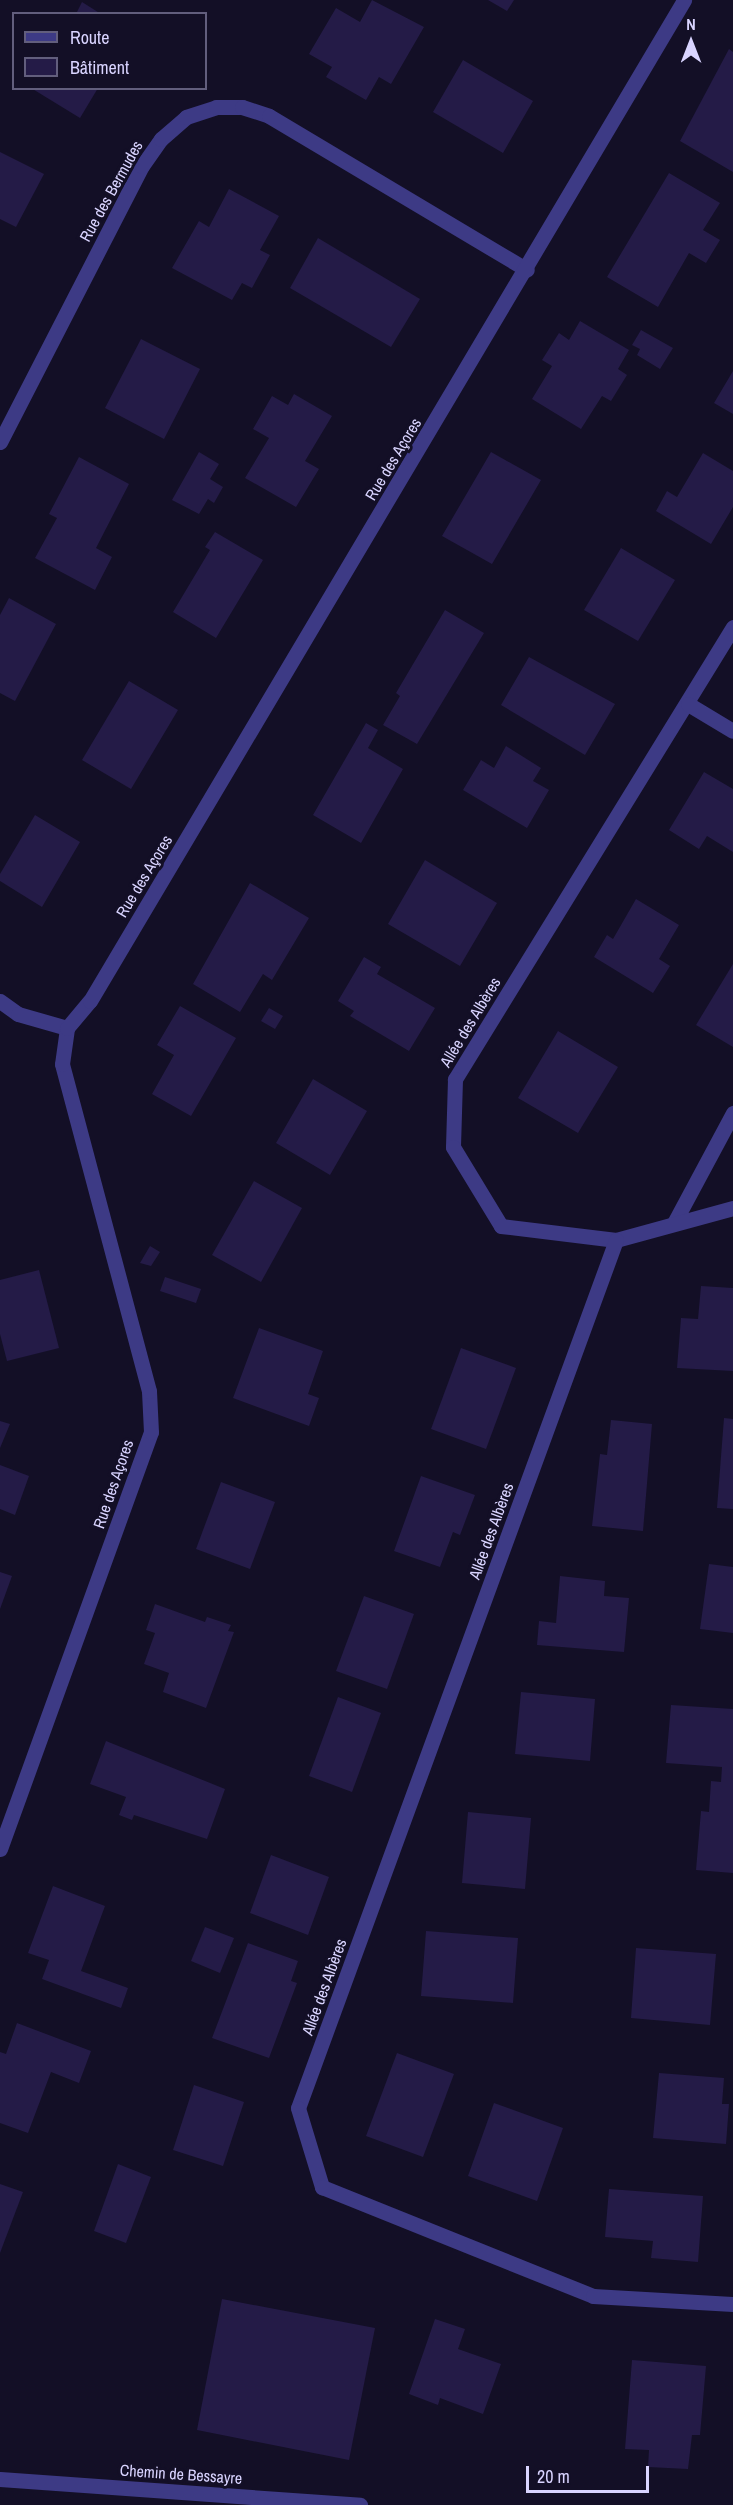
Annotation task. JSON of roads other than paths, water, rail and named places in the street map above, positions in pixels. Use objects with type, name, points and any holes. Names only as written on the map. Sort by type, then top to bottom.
[{"type":"street","name":"Rue des Açores","points":[[0,1849],[151,1432],[149,1391],[62,1064],[67,1028],[90,1001],[527,270],[684,0]]},
{"type":"street","name":"Rue des Bermudes","points":[[0,442],[142,166],[161,139],[186,117],[216,107],[242,107],[269,116],[527,270]]},
{"type":"street","name":"Allée des Albères","points":[[733,627],[688,704],[455,1078],[453,1148],[501,1226],[616,1240],[298,2109],[322,2187],[593,2296],[733,2304]]},
{"type":"street","points":[[688,704],[733,730]]},
{"type":"street","points":[[0,1001],[18,1014],[67,1028]]},
{"type":"street","points":[[674,1223],[733,1113]]},
{"type":"street","points":[[616,1240],[733,1208]]},
{"type":"street","name":"Chemin de Bessayre","points":[[0,2479],[360,2505]]}]
